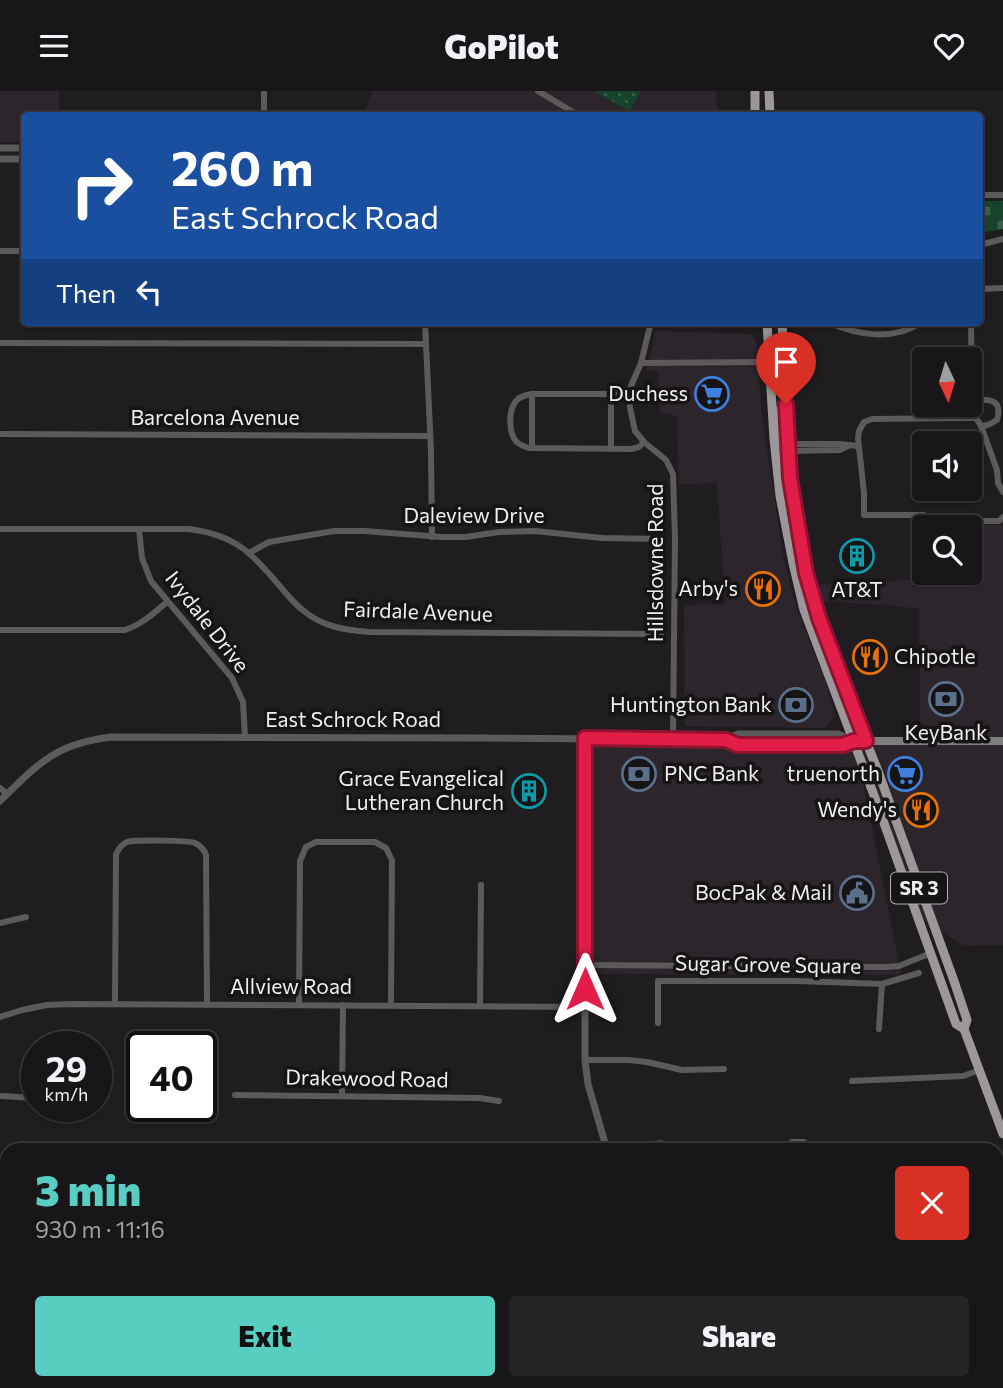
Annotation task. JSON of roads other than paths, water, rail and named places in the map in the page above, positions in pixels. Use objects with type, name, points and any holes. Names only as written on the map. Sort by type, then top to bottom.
[{"type":"main road","points":[[755,91],[755,112]]},
{"type":"main road","points":[[769,91],[770,112]]},
{"type":"main road","name":"SR 3","points":[[767,326],[771,398],[790,478],[794,512],[813,598],[961,1002],[965,1024],[1003,1134]]},
{"type":"main road","name":"SR 3","points":[[782,326],[781,447],[778,478],[802,600],[820,656],[854,741],[956,1024],[965,1024]]},
{"type":"main road","points":[[778,478],[786,483],[794,512]]},
{"type":"main road","points":[[781,501],[790,516],[807,594],[813,598]]},
{"type":"main road","points":[[802,600],[810,605],[823,644],[834,661]]},
{"type":"main road","points":[[854,741],[862,747],[891,821],[897,827]]},
{"type":"main road","name":"East Schrock Road","points":[[854,741],[1003,741]]},
{"type":"main road","points":[[905,881],[915,894],[934,945],[942,950]]},
{"type":"main road","points":[[931,953],[939,958],[949,990],[961,1002]]},
{"type":"street","points":[[264,91],[264,112]]},
{"type":"street","points":[[538,91],[573,112]]},
{"type":"street","points":[[0,148],[21,148]]},
{"type":"street","points":[[0,159],[21,159]]},
{"type":"street","points":[[983,195],[1003,195]]},
{"type":"street","points":[[983,244],[1003,239]]},
{"type":"street","points":[[0,251],[21,251]]},
{"type":"street","points":[[983,289],[1003,288]]},
{"type":"street","points":[[425,326],[432,537]]},
{"type":"street","points":[[645,442],[639,447],[611,449],[532,448],[519,444],[513,436],[510,421],[517,400],[532,394],[629,394],[641,363],[650,326]]},
{"type":"street","points":[[838,326],[873,335],[888,335],[914,326]]},
{"type":"street","points":[[971,326],[971,347]]},
{"type":"street","points":[[0,343],[426,344]]},
{"type":"street","points":[[641,363],[770,362]]},
{"type":"street","points":[[532,394],[532,448]]},
{"type":"street","points":[[611,394],[611,449]]},
{"type":"street","name":"Hillsdowne Road","points":[[629,394],[635,431],[666,460],[674,479],[673,739]]},
{"type":"street","points":[[981,426],[994,423],[999,412],[998,406],[992,400],[982,400]]},
{"type":"street","points":[[1003,492],[976,418],[868,420],[859,431],[864,515],[924,515],[933,521],[999,521],[1003,517]]},
{"type":"street","name":"Barcelona Avenue","points":[[0,434],[430,436]]},
{"type":"street","points":[[781,447],[840,450],[848,446],[859,446]]},
{"type":"street","name":"Fairdale Avenue","points":[[0,529],[205,531],[235,542],[250,553],[302,610],[322,622],[346,630],[661,634]]},
{"type":"street","name":"Ivydale Drive","points":[[139,529],[142,558],[151,581],[232,678],[243,702],[245,737]]},
{"type":"street","name":"Daleview Drive","points":[[250,553],[269,543],[334,531],[467,537],[499,532],[535,531],[602,538],[660,539]]},
{"type":"street","points":[[0,630],[125,630],[150,616],[167,601]]},
{"type":"street","name":"East Schrock Road","points":[[0,801],[45,759],[72,745],[111,737],[726,740],[738,734],[841,734],[854,741]]},
{"type":"street","points":[[585,738],[585,1060],[588,1084],[605,1143]]},
{"type":"street","points":[[0,788],[7,794]]},
{"type":"street","points":[[115,1004],[116,854],[125,843],[132,841],[190,842],[204,849],[207,1005]]},
{"type":"street","points":[[299,1005],[300,860],[306,847],[316,842],[375,842],[386,848],[392,860],[391,1005]]},
{"type":"street","points":[[481,885],[481,1006]]},
{"type":"street","points":[[0,923],[26,917]]},
{"type":"street","points":[[585,965],[886,967],[931,953]]},
{"type":"street","name":"Sugar Grove Square","points":[[657,1023],[658,981],[882,983],[919,973]]},
{"type":"street","points":[[879,1029],[882,983]]},
{"type":"street","name":"Allview Road","points":[[0,1017],[47,1005],[584,1007]]},
{"type":"street","points":[[342,1005],[342,1095]]},
{"type":"street","points":[[585,1060],[629,1060],[682,1070],[724,1069]]},
{"type":"street","points":[[852,1081],[963,1076],[980,1070]]},
{"type":"street","name":"Drakewood Road","points":[[235,1095],[479,1098],[499,1101]]},
{"type":"street","points":[[0,1096],[21,1097]]},
{"type":"street","points":[[792,1142],[806,1143]]},
{"type":"place","name":"Duchess","points":[[712,394]]},
{"type":"place","name":"AT&T","points":[[857,556]]},
{"type":"place","name":"Arby's","points":[[763,589]]},
{"type":"place","name":"Chipotle","points":[[870,657]]},
{"type":"place","name":"KeyBank","points":[[946,699]]},
{"type":"place","name":"Huntington Bank","points":[[796,705]]},
{"type":"place","name":"PNC Bank","points":[[639,774]]},
{"type":"place","name":"truenorth","points":[[905,774]]},
{"type":"place","name":"Grace Evangelical Lutheran Church","points":[[529,791]]},
{"type":"place","name":"Wendy's","points":[[921,810]]},
{"type":"place","name":"BocPak & Mail","points":[[857,893]]}]
